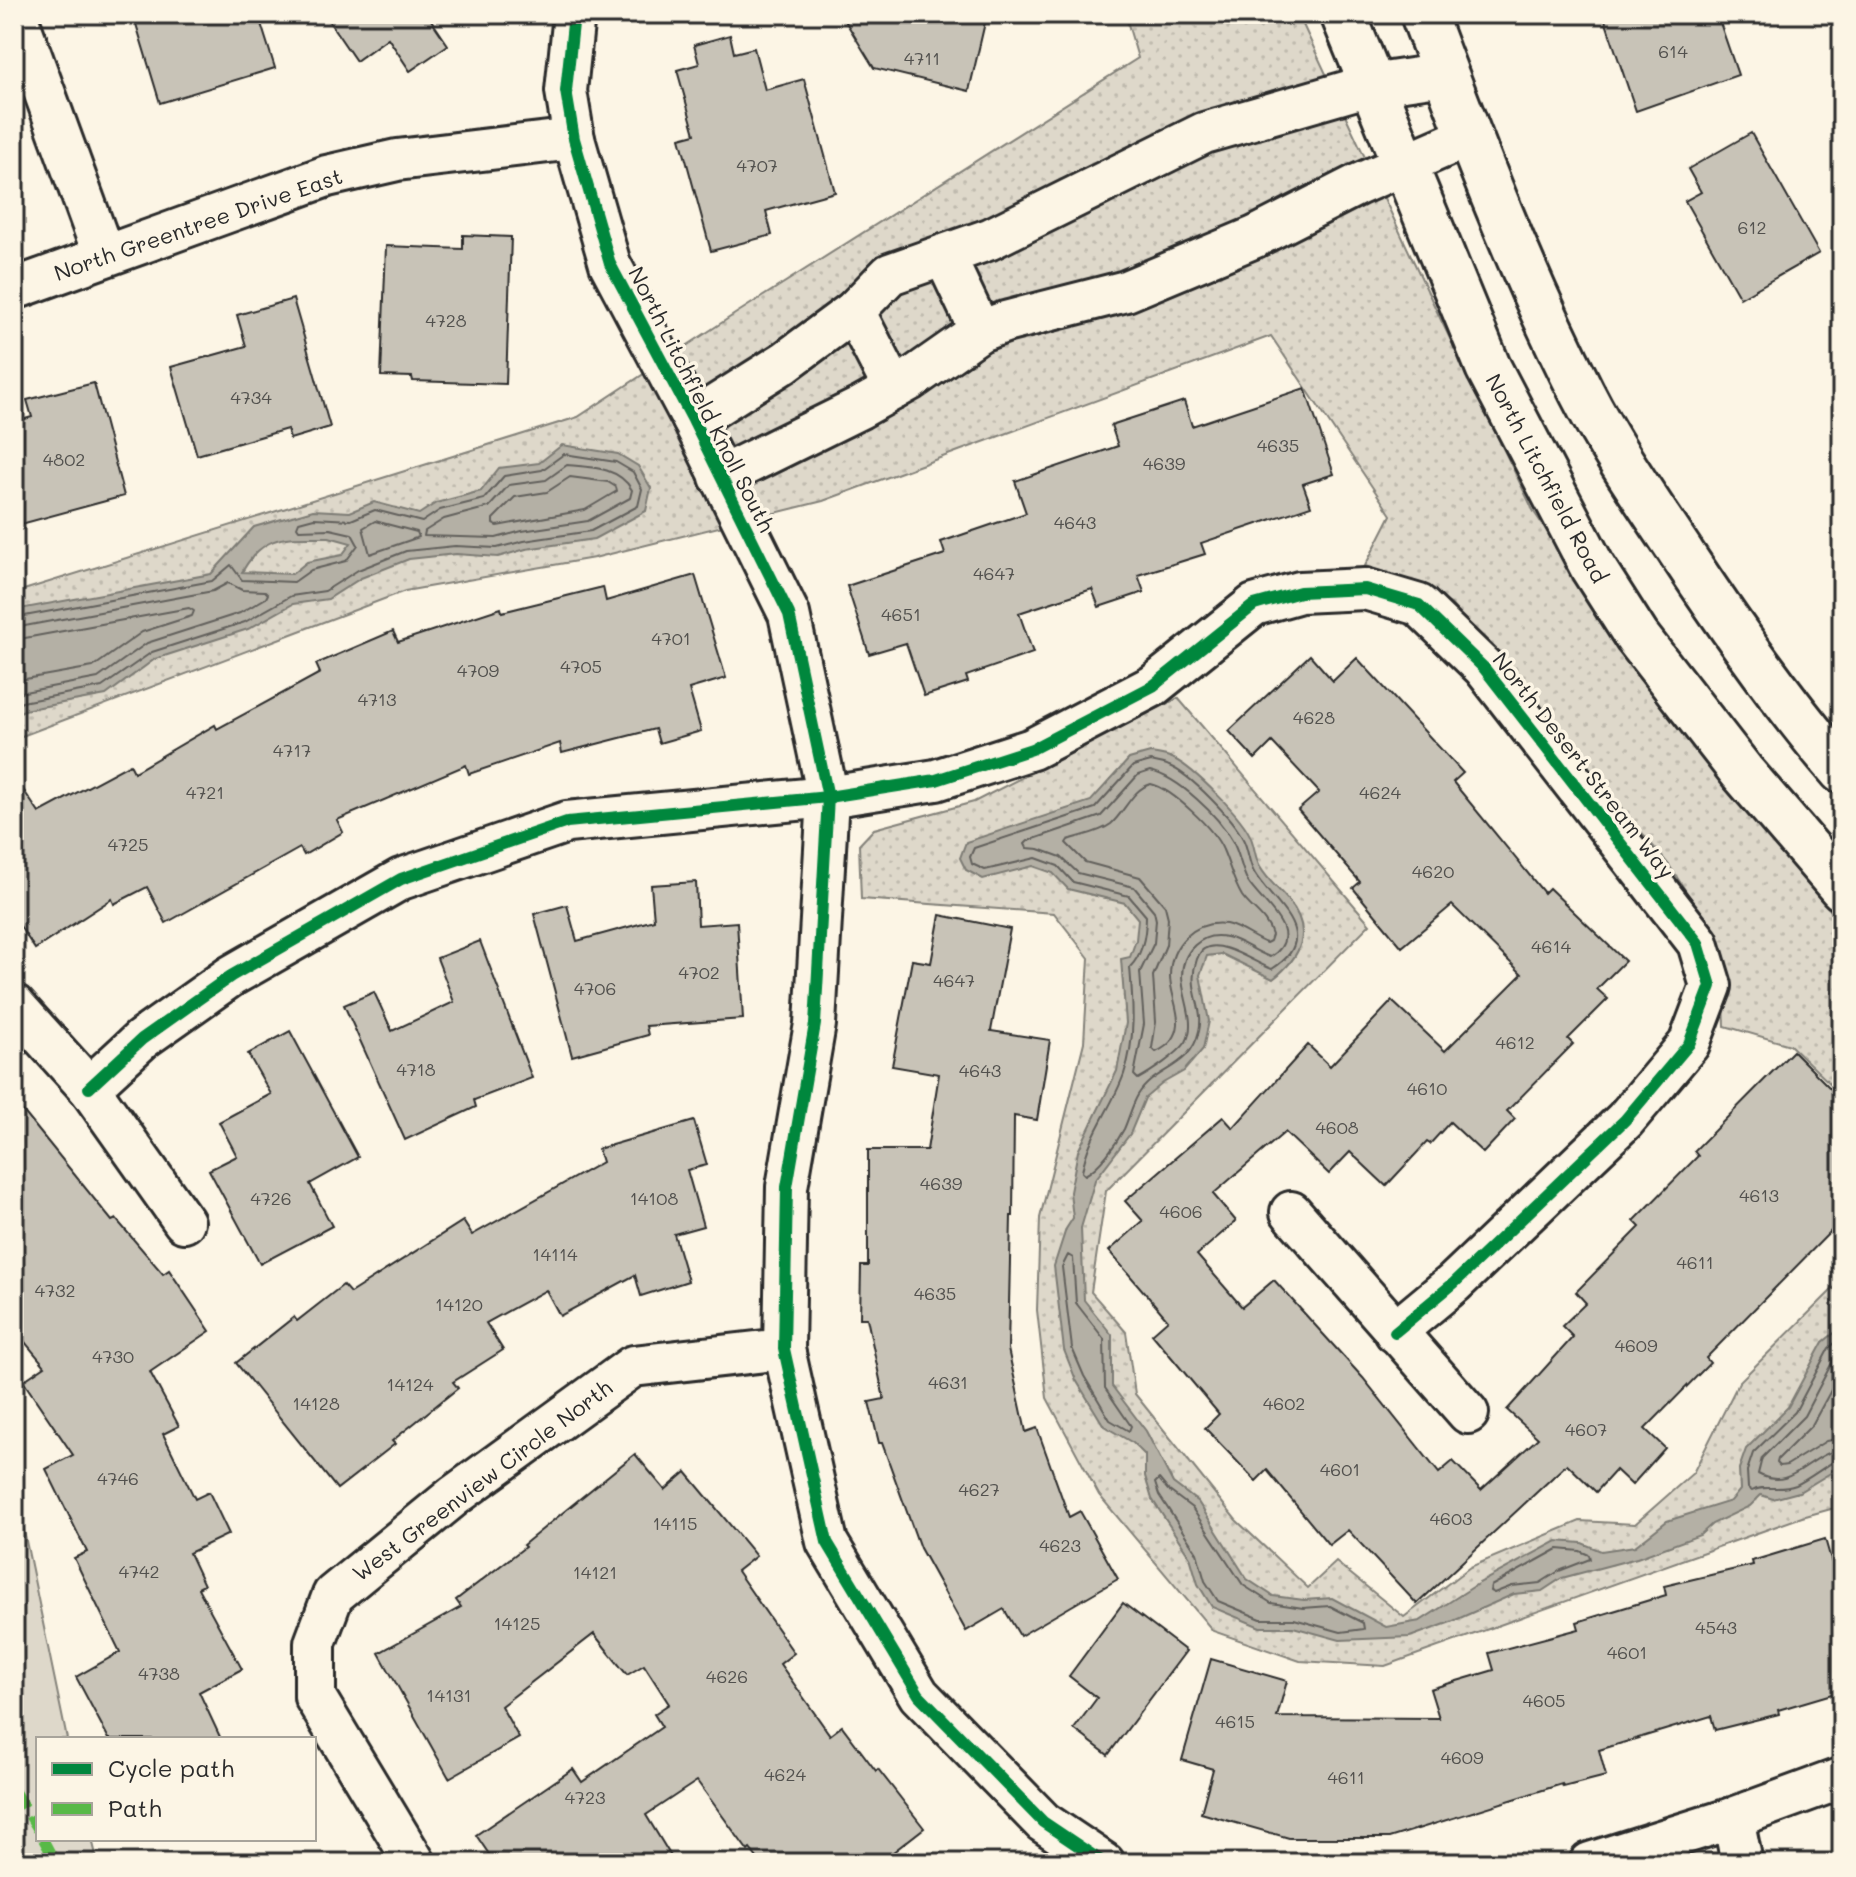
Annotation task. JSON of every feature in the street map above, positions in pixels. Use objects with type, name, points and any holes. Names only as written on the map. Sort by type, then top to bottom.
[{"type":"main road","name":"North Litchfield Road","points":[[1343,14],[1488,367],[1593,568],[1637,637],[1742,772],[1842,888]]},
{"type":"main road","points":[[1423,14],[1469,136],[1530,281],[1583,395],[1654,514],[1721,615],[1842,771]]},
{"type":"street","points":[[16,14],[104,256]]},
{"type":"street","name":"North Litchfield Knoll South","points":[[574,14],[566,91],[574,139],[610,264],[693,420],[789,614],[828,797],[815,1024],[787,1187],[784,1349],[827,1542],[919,1695],[1043,1822],[1104,1863]]},
{"type":"street","points":[[693,420],[785,362],[854,311],[890,274],[990,239],[1204,133],[1370,85],[1445,74]]},
{"type":"street","points":[[720,477],[894,389],[980,331],[1126,291],[1255,237],[1403,164],[1469,136]]},
{"type":"street","name":"North Greentree Drive East","points":[[14,289],[327,176],[397,160],[574,139]]},
{"type":"street","points":[[944,255],[980,331]]},
{"type":"street","points":[[854,311],[894,389]]},
{"type":"street","name":"North Desert Stream Way","points":[[89,1088],[142,1039],[231,976],[401,879],[567,822],[828,797],[936,780],[1032,749],[1153,686],[1254,605],[1300,592],[1365,589],[1419,605],[1484,668],[1698,943],[1711,986],[1689,1044],[1625,1120],[1454,1283],[1395,1332]]},
{"type":"street","points":[[14,1005],[89,1088],[184,1222]]},
{"type":"street","points":[[1291,1212],[1468,1413]]},
{"type":"street","name":"West Greenview Circle North","points":[[415,1863],[315,1697],[315,1643],[333,1595],[454,1496],[633,1366],[784,1349]]},
{"type":"street","points":[[1590,1863],[1733,1818],[1842,1778]]},
{"type":"street","points":[[1733,1818],[1742,1863]]},
{"type":"shaded area","points":[[1125,14],[1298,14],[1534,512],[1695,750],[1842,924],[1842,1095],[1790,1045],[1725,1026],[1723,976],[1709,927],[1669,865],[1451,604],[1404,580],[1365,566],[1391,515],[1271,336],[823,501],[594,558],[405,591],[14,739],[14,593],[578,417],[1138,58]]},
{"type":"shaded area","points":[[1178,698],[1370,924],[1106,1191],[1091,1292],[1126,1332],[1135,1394],[1236,1520],[1308,1588],[1336,1562],[1404,1617],[1470,1567],[1580,1521],[1635,1524],[1693,1473],[1739,1382],[1842,1280],[1842,1506],[1802,1517],[1385,1666],[1300,1661],[1213,1631],[1099,1495],[1047,1398],[1037,1310],[1040,1218],[1084,1042],[1089,958],[1054,913],[861,899],[859,845],[874,829],[974,802]]},
{"type":"shaded area","points":[[14,1483],[67,1737],[36,1737],[36,1841],[92,1841],[98,1863],[14,1863]]},
{"type":"water","points":[[562,445],[618,454],[638,466],[651,488],[646,511],[594,539],[526,549],[498,557],[456,554],[409,559],[361,578],[328,599],[293,604],[248,629],[155,659],[106,695],[24,710],[14,715],[14,610],[211,574],[254,527],[313,510],[350,512],[374,502],[419,514],[436,503],[481,491],[499,468],[539,463]],"holes":[[[329,537],[351,543],[342,555],[307,562],[292,574],[242,572],[260,549],[279,540]]]},
{"type":"water","points":[[1150,753],[1168,757],[1193,772],[1239,818],[1251,838],[1260,867],[1288,900],[1301,922],[1301,943],[1297,953],[1273,979],[1222,954],[1207,956],[1200,975],[1209,1021],[1203,1049],[1184,1071],[1145,1098],[1130,1134],[1095,1180],[1081,1228],[1084,1300],[1112,1335],[1112,1386],[1146,1431],[1173,1483],[1198,1502],[1247,1579],[1273,1596],[1304,1600],[1332,1598],[1386,1627],[1420,1621],[1479,1583],[1557,1541],[1582,1543],[1601,1551],[1635,1546],[1667,1521],[1731,1501],[1740,1490],[1739,1469],[1746,1449],[1788,1407],[1823,1342],[1842,1327],[1842,1466],[1799,1492],[1773,1499],[1761,1495],[1750,1506],[1712,1524],[1700,1535],[1637,1558],[1562,1578],[1542,1591],[1514,1594],[1410,1637],[1340,1640],[1293,1627],[1260,1627],[1212,1607],[1198,1584],[1190,1557],[1152,1499],[1145,1476],[1145,1455],[1133,1443],[1104,1426],[1076,1380],[1064,1350],[1054,1266],[1066,1229],[1073,1218],[1070,1192],[1078,1151],[1117,1071],[1126,1023],[1121,959],[1130,957],[1138,919],[1125,903],[1068,889],[1053,873],[1033,866],[983,879],[966,870],[960,858],[966,842],[1091,801],[1129,759]]},
{"type":"building","points":[[133,14],[258,14],[275,68],[160,103]]},
{"type":"building","points":[[324,14],[427,14],[448,45],[410,71],[388,38],[356,61]]},
{"type":"building","points":[[841,14],[987,14],[969,91],[874,68]]},
{"type":"building","points":[[1603,14],[1717,14],[1738,75],[1636,111]]},
{"type":"building","points":[[730,35],[734,53],[754,48],[765,90],[804,79],[835,192],[766,211],[772,235],[711,251],[680,138],[695,134],[677,70],[699,64],[694,45]]},
{"type":"building","points":[[1751,133],[1819,253],[1740,298],[1685,201],[1701,192],[1688,169]]},
{"type":"building","points":[[463,235],[511,237],[506,384],[413,381],[412,377],[381,376],[386,246],[463,249]]},
{"type":"building","points":[[293,299],[330,427],[290,439],[287,429],[197,455],[171,367],[246,346],[237,315]]},
{"type":"building","points":[[94,383],[124,496],[14,526],[14,422],[32,417],[27,400]]},
{"type":"building","points":[[1305,388],[1334,474],[1303,484],[1311,506],[1201,543],[1205,554],[1138,575],[1144,592],[1099,607],[1092,589],[1019,613],[1033,653],[966,676],[968,682],[924,696],[906,643],[869,654],[847,586],[945,554],[941,542],[1026,513],[1015,481],[1118,446],[1111,425],[1184,401],[1192,426]]},
{"type":"building","points":[[695,575],[726,678],[689,689],[701,731],[659,743],[655,729],[562,753],[560,743],[469,774],[466,765],[337,820],[343,832],[304,855],[300,848],[166,923],[147,887],[114,904],[112,899],[35,949],[14,917],[14,776],[39,813],[130,764],[134,772],[215,725],[217,729],[320,673],[316,664],[393,631],[398,642],[501,608],[502,612],[603,587],[606,601]]},
{"type":"building","points":[[1310,655],[1333,681],[1357,658],[1463,773],[1453,782],[1544,893],[1549,888],[1625,961],[1597,989],[1608,999],[1568,1039],[1573,1044],[1507,1111],[1515,1119],[1483,1153],[1450,1122],[1386,1186],[1350,1152],[1329,1174],[1285,1132],[1213,1194],[1236,1221],[1197,1255],[1242,1307],[1274,1280],[1363,1378],[1439,1473],[1453,1461],[1481,1490],[1538,1438],[1507,1410],[1573,1337],[1562,1326],[1586,1303],[1576,1292],[1640,1227],[1634,1221],[1698,1156],[1694,1151],[1793,1051],[1842,1100],[1842,1220],[1706,1358],[1710,1363],[1645,1429],[1665,1448],[1632,1485],[1616,1470],[1596,1492],[1567,1464],[1417,1604],[1348,1530],[1329,1545],[1267,1470],[1256,1481],[1205,1428],[1219,1414],[1152,1334],[1168,1320],[1109,1251],[1143,1221],[1125,1201],[1223,1117],[1233,1128],[1308,1045],[1330,1066],[1392,1001],[1445,1051],[1522,974],[1452,905],[1402,947],[1353,888],[1360,882],[1298,810],[1319,792],[1272,742],[1255,759],[1229,731]]},
{"type":"building","points":[[696,882],[698,925],[737,922],[743,1019],[646,1026],[648,1035],[572,1056],[534,914],[567,905],[577,941],[654,920],[651,885]]},
{"type":"building","points":[[940,915],[1010,929],[991,1031],[1050,1040],[1037,1120],[1014,1116],[1008,1349],[1026,1432],[1037,1428],[1069,1517],[1080,1511],[1118,1579],[1020,1636],[1004,1609],[966,1631],[920,1548],[882,1443],[879,1443],[869,1402],[884,1399],[867,1318],[860,1318],[861,1266],[868,1266],[868,1150],[927,1150],[939,1074],[892,1066],[912,960],[931,963]]},
{"type":"building","points":[[480,941],[532,1078],[474,1100],[476,1107],[405,1140],[344,1005],[374,992],[392,1031],[454,1002],[437,958]]},
{"type":"building","points":[[290,1031],[358,1157],[310,1184],[332,1226],[260,1264],[209,1170],[237,1156],[219,1122],[271,1094],[248,1054]]},
{"type":"building","points":[[14,1100],[112,1221],[116,1219],[163,1274],[169,1270],[210,1331],[150,1372],[179,1426],[163,1434],[195,1499],[209,1492],[229,1534],[189,1553],[204,1585],[198,1588],[242,1669],[199,1692],[220,1737],[108,1737],[76,1677],[120,1652],[74,1558],[87,1552],[46,1469],[73,1455],[23,1381],[45,1366],[14,1329]]},
{"type":"building","points":[[694,1121],[707,1165],[687,1170],[703,1226],[674,1234],[688,1281],[641,1296],[635,1275],[560,1316],[546,1290],[486,1323],[503,1350],[453,1382],[458,1388],[392,1441],[395,1444],[337,1489],[236,1363],[294,1317],[297,1321],[343,1285],[350,1293],[463,1221],[472,1235],[602,1162],[598,1149]]},
{"type":"building","points":[[635,1454],[665,1490],[686,1472],[756,1556],[737,1571],[794,1653],[780,1664],[830,1735],[842,1726],[924,1828],[879,1863],[761,1863],[750,1849],[748,1851],[697,1781],[646,1815],[675,1863],[495,1863],[476,1835],[573,1769],[582,1782],[662,1727],[654,1714],[669,1704],[644,1665],[627,1675],[594,1634],[501,1706],[519,1738],[449,1778],[379,1653],[461,1607],[456,1600],[525,1547],[523,1545]]},
{"type":"building","points":[[1825,1539],[1842,1598],[1842,1691],[1778,1710],[1779,1714],[1715,1730],[1711,1716],[1599,1750],[1606,1776],[1563,1787],[1562,1784],[1389,1838],[1289,1838],[1201,1813],[1213,1769],[1182,1760],[1211,1659],[1287,1681],[1277,1717],[1439,1718],[1430,1689],[1494,1670],[1489,1653],[1579,1629],[1577,1622],[1666,1595],[1664,1586],[1753,1565],[1752,1561]]},
{"type":"building","points":[[1123,1603],[1186,1651],[1108,1755],[1074,1729],[1097,1698],[1069,1676]]},
{"type":"marked path","points":[[14,1790],[36,1827]]},
{"type":"marked path","points":[[44,1841],[56,1863]]},
{"type":"cycle path","points":[[574,14],[566,91],[574,139],[610,264],[693,420],[789,614],[828,797],[815,1024],[787,1187],[784,1349],[827,1542],[919,1695],[1043,1822],[1104,1863]]},
{"type":"cycle path","points":[[89,1088],[142,1039],[231,976],[401,879],[567,822],[828,797],[936,780],[1032,749],[1153,686],[1254,605],[1300,592],[1365,589],[1419,605],[1484,668],[1698,943],[1711,986],[1689,1044],[1625,1120],[1454,1283],[1395,1332]]}]
